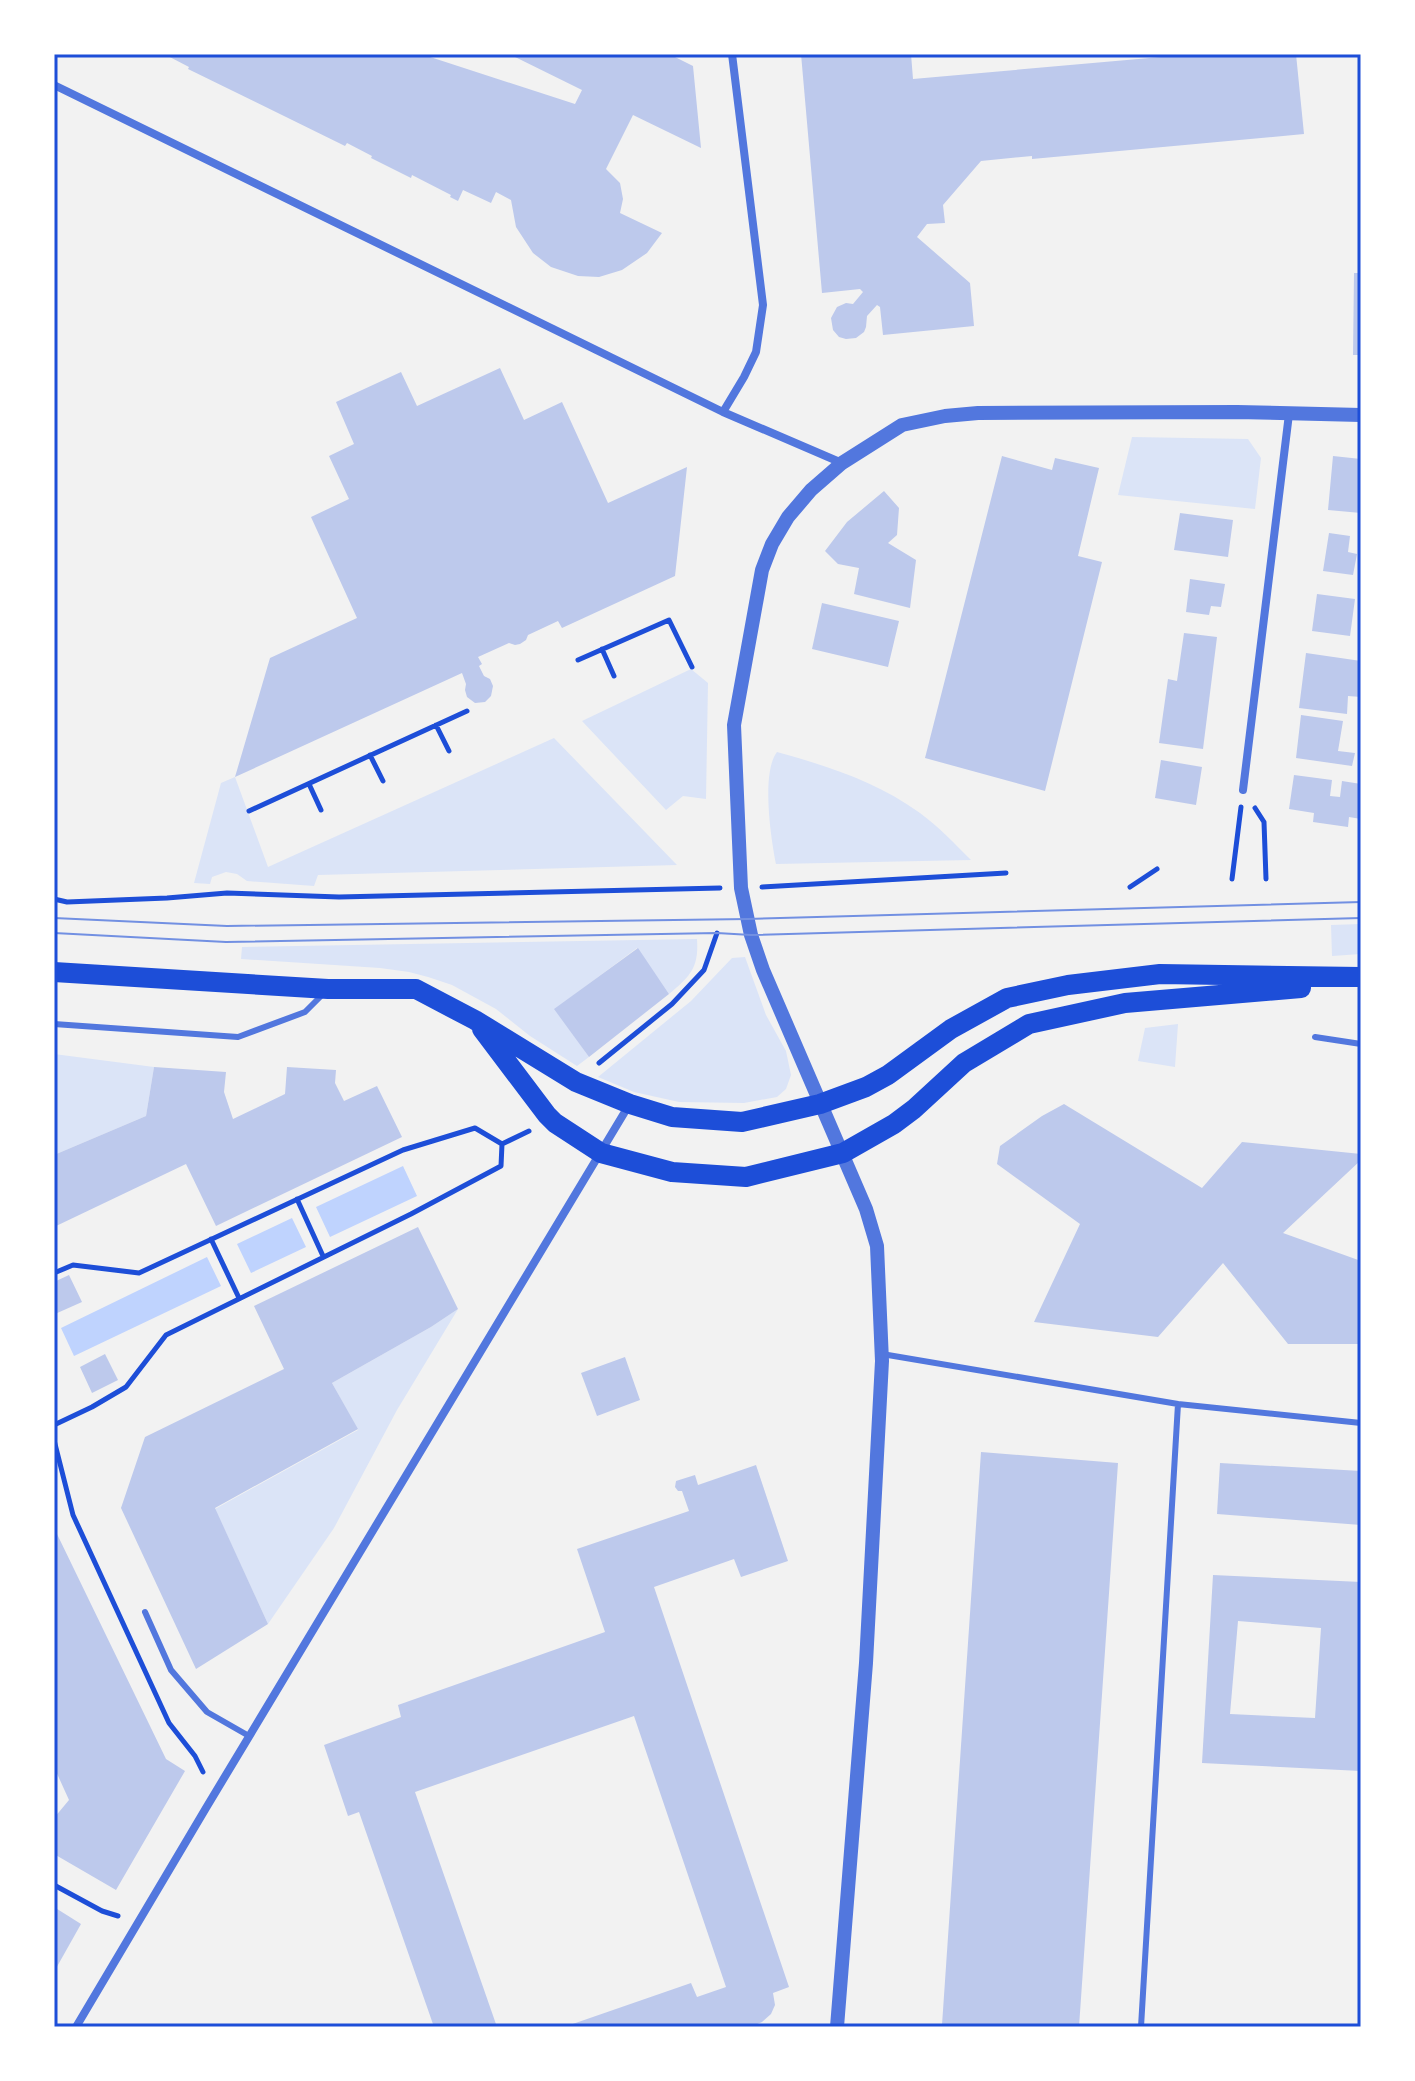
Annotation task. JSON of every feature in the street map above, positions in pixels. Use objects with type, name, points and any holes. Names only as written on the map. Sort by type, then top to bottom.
[{"type":"main road","points":[[54,972],[328,989],[416,989],[475,1020],[576,1082],[672,1117],[742,1122],[820,1104],[866,1087],[888,1075],[951,1029],[1007,998],[1068,985],[1160,974],[1361,980]]},
{"type":"main road","points":[[475,1020],[547,1115],[601,1153],[672,1172],[746,1177],[843,1153],[894,1124],[964,1063],[1029,1024],[1125,1003],[1361,980]]},
{"type":"street","points":[[723,412],[756,352],[763,305],[732,54]]},
{"type":"street","points":[[54,85],[723,412],[842,463]]},
{"type":"street","points":[[837,2027],[866,1663],[881,1353],[877,1246],[843,1153],[763,970],[751,935],[741,888],[734,725],[762,570],[772,544],[788,517],[811,490],[842,463],[902,425],[978,413],[1361,415]]},
{"type":"street","points":[[1243,790],[1289,414]]},
{"type":"street","points":[[76,2027],[630,1104]]},
{"type":"lane","points":[[54,1024],[238,1037],[305,1012],[328,989]]},
{"type":"lane","points":[[1315,1037],[1361,1044]]},
{"type":"lane","points":[[881,1353],[1178,1404],[1361,1423]]},
{"type":"lane","points":[[1141,2027],[1178,1404]]},
{"type":"lane","points":[[145,1612],[171,1670],[207,1712],[249,1736]]},
{"type":"path","points":[[578,660],[669,620],[692,667]]},
{"type":"path","points":[[602,649],[614,676]]},
{"type":"path","points":[[249,811],[467,711]]},
{"type":"path","points":[[436,725],[449,751]]},
{"type":"path","points":[[370,755],[383,781]]},
{"type":"path","points":[[309,784],[321,810]]},
{"type":"path","points":[[1243,790],[1264,822],[1266,879]]},
{"type":"path","points":[[1232,879],[1243,790]]},
{"type":"path","points":[[1130,887],[1157,869]]},
{"type":"path","points":[[54,899],[82,902],[227,893],[339,897],[741,888],[1006,873]]},
{"type":"path","points":[[589,1071],[672,1004],[704,970],[717,933]]},
{"type":"path","points":[[54,1273],[73,1265],[139,1273],[403,1150],[475,1128],[502,1144]]},
{"type":"path","points":[[502,1144],[534,1129]]},
{"type":"path","points":[[54,1425],[126,1387],[166,1335],[501,1166],[502,1144]]},
{"type":"path","points":[[297,1199],[324,1257]]},
{"type":"path","points":[[211,1239],[239,1298]]},
{"type":"path","points":[[54,1885],[102,1911],[138,1922]]},
{"type":"shaded area","points":[[1132,437],[1248,439],[1261,458],[1255,509],[1118,495]]},
{"type":"shaded area","points":[[691,669],[708,683],[706,799],[683,796],[666,810],[582,721]]},
{"type":"shaded area","points":[[554,738],[677,865],[318,875],[314,886],[247,881],[237,874],[226,872],[212,877],[210,884],[194,883],[221,783],[235,777],[268,867]]},
{"type":"shaded area","points":[[777,752],[833,769],[887,792],[927,818],[971,860],[776,864],[768,790],[772,762]]},
{"type":"shaded area","points":[[1361,924],[1361,954],[1332,956],[1331,925]]},
{"type":"shaded area","points":[[697,939],[692,971],[669,994],[637,948],[555,1009],[589,1057],[577,1066],[530,1036],[496,1009],[452,985],[428,977],[380,968],[241,959],[242,947]]},
{"type":"shaded area","points":[[745,957],[766,1015],[786,1051],[791,1075],[786,1089],[777,1097],[744,1103],[679,1102],[634,1092],[598,1077],[691,1001],[732,958]]},
{"type":"shaded area","points":[[1178,1024],[1175,1067],[1138,1061],[1145,1028]]},
{"type":"shaded area","points":[[54,1054],[154,1067],[146,1116],[54,1155]]},
{"type":"shaded area","points":[[458,1309],[397,1410],[334,1528],[268,1624],[215,1509],[358,1430],[332,1383]]},
{"type":"water","points":[[403,1166],[417,1196],[330,1237],[316,1207]]},
{"type":"water","points":[[292,1218],[306,1247],[251,1273],[237,1244]]},
{"type":"water","points":[[207,1257],[221,1286],[74,1356],[61,1328]]},
{"type":"building","points":[[164,54],[421,54],[575,104],[582,90],[509,54],[669,54],[693,66],[701,148],[633,115],[606,169],[620,183],[623,199],[620,213],[662,233],[647,253],[622,270],[599,277],[578,276],[551,267],[533,253],[516,227],[511,200],[496,192],[491,203],[463,190],[458,201],[347,143],[345,146],[188,69]]},
{"type":"building","points":[[801,54],[911,54],[913,79],[1195,54],[1296,54],[1304,134],[981,161],[943,205],[945,223],[927,224],[917,237],[970,283],[974,326],[883,335],[880,307],[877,305],[867,316],[864,332],[856,338],[846,339],[833,330],[831,318],[837,307],[853,304],[863,292],[860,289],[822,293]]},
{"type":"building","points":[[1354,273],[1361,273],[1361,355],[1353,355]]},
{"type":"building","points":[[500,368],[524,420],[562,402],[608,503],[687,467],[675,576],[562,628],[558,621],[528,635],[520,644],[509,643],[478,657],[484,676],[490,679],[493,686],[491,696],[485,702],[475,703],[467,697],[462,673],[235,777],[270,658],[357,618],[311,517],[349,499],[329,456],[354,444],[336,402],[401,372],[417,406]]},
{"type":"building","points":[[1002,456],[1052,470],[1055,458],[1099,468],[1078,556],[1102,562],[1045,791],[925,758]]},
{"type":"building","points":[[1333,456],[1361,459],[1361,513],[1328,510]]},
{"type":"building","points":[[884,491],[899,508],[897,535],[888,543],[916,560],[910,608],[854,594],[859,568],[838,564],[825,551],[847,522]]},
{"type":"building","points":[[1180,513],[1233,520],[1228,557],[1174,550]]},
{"type":"building","points":[[1329,533],[1350,536],[1348,552],[1357,554],[1353,575],[1323,571]]},
{"type":"building","points":[[1190,579],[1225,584],[1221,607],[1211,606],[1209,615],[1186,612]]},
{"type":"building","points":[[1317,594],[1355,599],[1350,636],[1312,631]]},
{"type":"building","points":[[822,603],[899,621],[888,667],[812,649]]},
{"type":"building","points":[[1184,633],[1217,637],[1203,749],[1159,743],[1168,679],[1177,681]]},
{"type":"building","points":[[1306,653],[1361,661],[1361,697],[1348,696],[1347,714],[1299,708]]},
{"type":"building","points":[[1301,715],[1343,721],[1338,751],[1355,753],[1352,766],[1296,758]]},
{"type":"building","points":[[1161,760],[1202,767],[1196,805],[1155,798]]},
{"type":"building","points":[[1294,775],[1332,780],[1330,796],[1340,797],[1342,781],[1361,784],[1361,819],[1349,817],[1348,827],[1313,822],[1314,813],[1289,809]]},
{"type":"building","points":[[638,948],[669,994],[589,1057],[554,1009]]},
{"type":"building","points":[[154,1067],[226,1072],[224,1092],[233,1119],[285,1094],[287,1067],[336,1070],[335,1083],[344,1101],[377,1086],[402,1137],[216,1226],[186,1164],[54,1227],[54,1155],[146,1116]]},
{"type":"building","points":[[1064,1104],[1202,1188],[1242,1142],[1361,1154],[1361,1160],[1283,1233],[1361,1261],[1361,1344],[1288,1344],[1223,1263],[1158,1337],[1034,1322],[1080,1224],[997,1164],[1000,1146]]},
{"type":"building","points":[[418,1227],[458,1309],[332,1383],[358,1429],[215,1508],[268,1624],[196,1669],[121,1508],[145,1437],[284,1369],[254,1306]]},
{"type":"building","points":[[69,1275],[82,1302],[55,1314],[54,1282]]},
{"type":"building","points":[[105,1354],[118,1380],[92,1393],[80,1367]]},
{"type":"building","points":[[625,1357],[640,1400],[597,1416],[581,1373]]},
{"type":"building","points":[[981,1452],[1118,1463],[1079,2027],[942,2025]]},
{"type":"building","points":[[1220,1463],[1361,1471],[1361,1525],[1217,1514]]},
{"type":"building","points":[[756,1465],[788,1561],[741,1577],[734,1559],[654,1587],[789,1987],[773,1993],[775,2005],[771,2014],[750,2027],[564,2027],[691,1983],[697,1997],[726,1987],[634,1716],[415,1792],[497,2027],[434,2027],[359,1812],[348,1816],[324,1745],[401,1717],[398,1705],[605,1632],[577,1549],[689,1511],[682,1491],[675,1487],[676,1481],[695,1475],[698,1485]]},
{"type":"building","points":[[57,1534],[166,1759],[185,1771],[116,1890],[54,1854],[54,1818],[69,1800],[54,1767],[54,1536]]},
{"type":"building","points":[[1213,1575],[1361,1582],[1361,1771],[1202,1763]],"holes":[[[1238,1621],[1321,1628],[1315,1718],[1230,1714]]]},
{"type":"building","points":[[54,1907],[81,1924],[54,1972]]},
{"type":"tram line","points":[[54,918],[227,926],[748,919],[1361,902]]},
{"type":"tram line","points":[[54,933],[226,942],[717,933],[751,935],[1361,918]]}]
